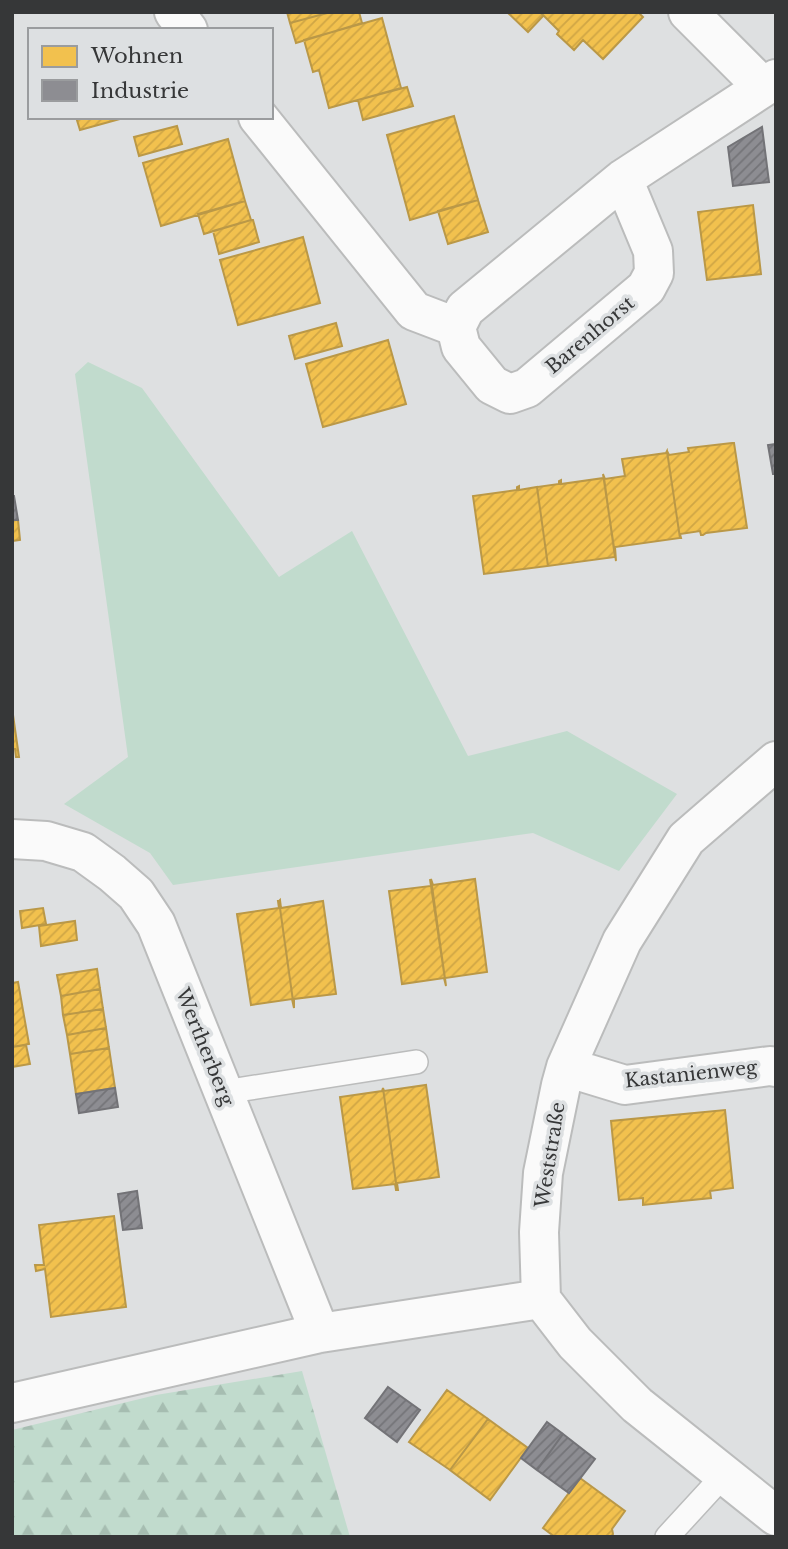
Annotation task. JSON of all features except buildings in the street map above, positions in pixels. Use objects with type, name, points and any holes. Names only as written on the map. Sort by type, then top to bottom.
[{"type":"street","points":[[174,12],[186,28]]},
{"type":"street","points":[[260,119],[414,312],[456,327],[466,309],[623,179],[769,83],[688,12]]},
{"type":"street","name":"Barenhorst","points":[[456,327],[461,347],[492,385],[510,394],[527,388],[646,288],[654,273],[653,251],[623,179]]},
{"type":"street","name":"Weststraße","points":[[541,1299],[539,1232],[543,1173],[566,1067],[622,941],[686,839],[776,761]]},
{"type":"street","name":"Wertherberg","points":[[12,839],[46,841],[82,852],[136,894],[156,924],[320,1333]]},
{"type":"street","name":"Kastanienweg","points":[[566,1067],[625,1085],[776,1067]]},
{"type":"street","points":[[12,1403],[320,1333],[541,1299],[575,1343],[637,1405],[776,1517]]},
{"type":"lane","points":[[223,1092],[416,1062]]},
{"type":"lane","points":[[667,1537],[723,1476]]},
{"type":"green space","points":[[88,362],[142,388],[279,577],[352,531],[468,756],[567,731],[677,794],[619,871],[533,833],[173,885],[150,853],[64,804],[128,757],[75,374]]},
{"type":"green space","points":[[302,1371],[350,1537],[12,1537],[12,1430],[156,1395]]}]
